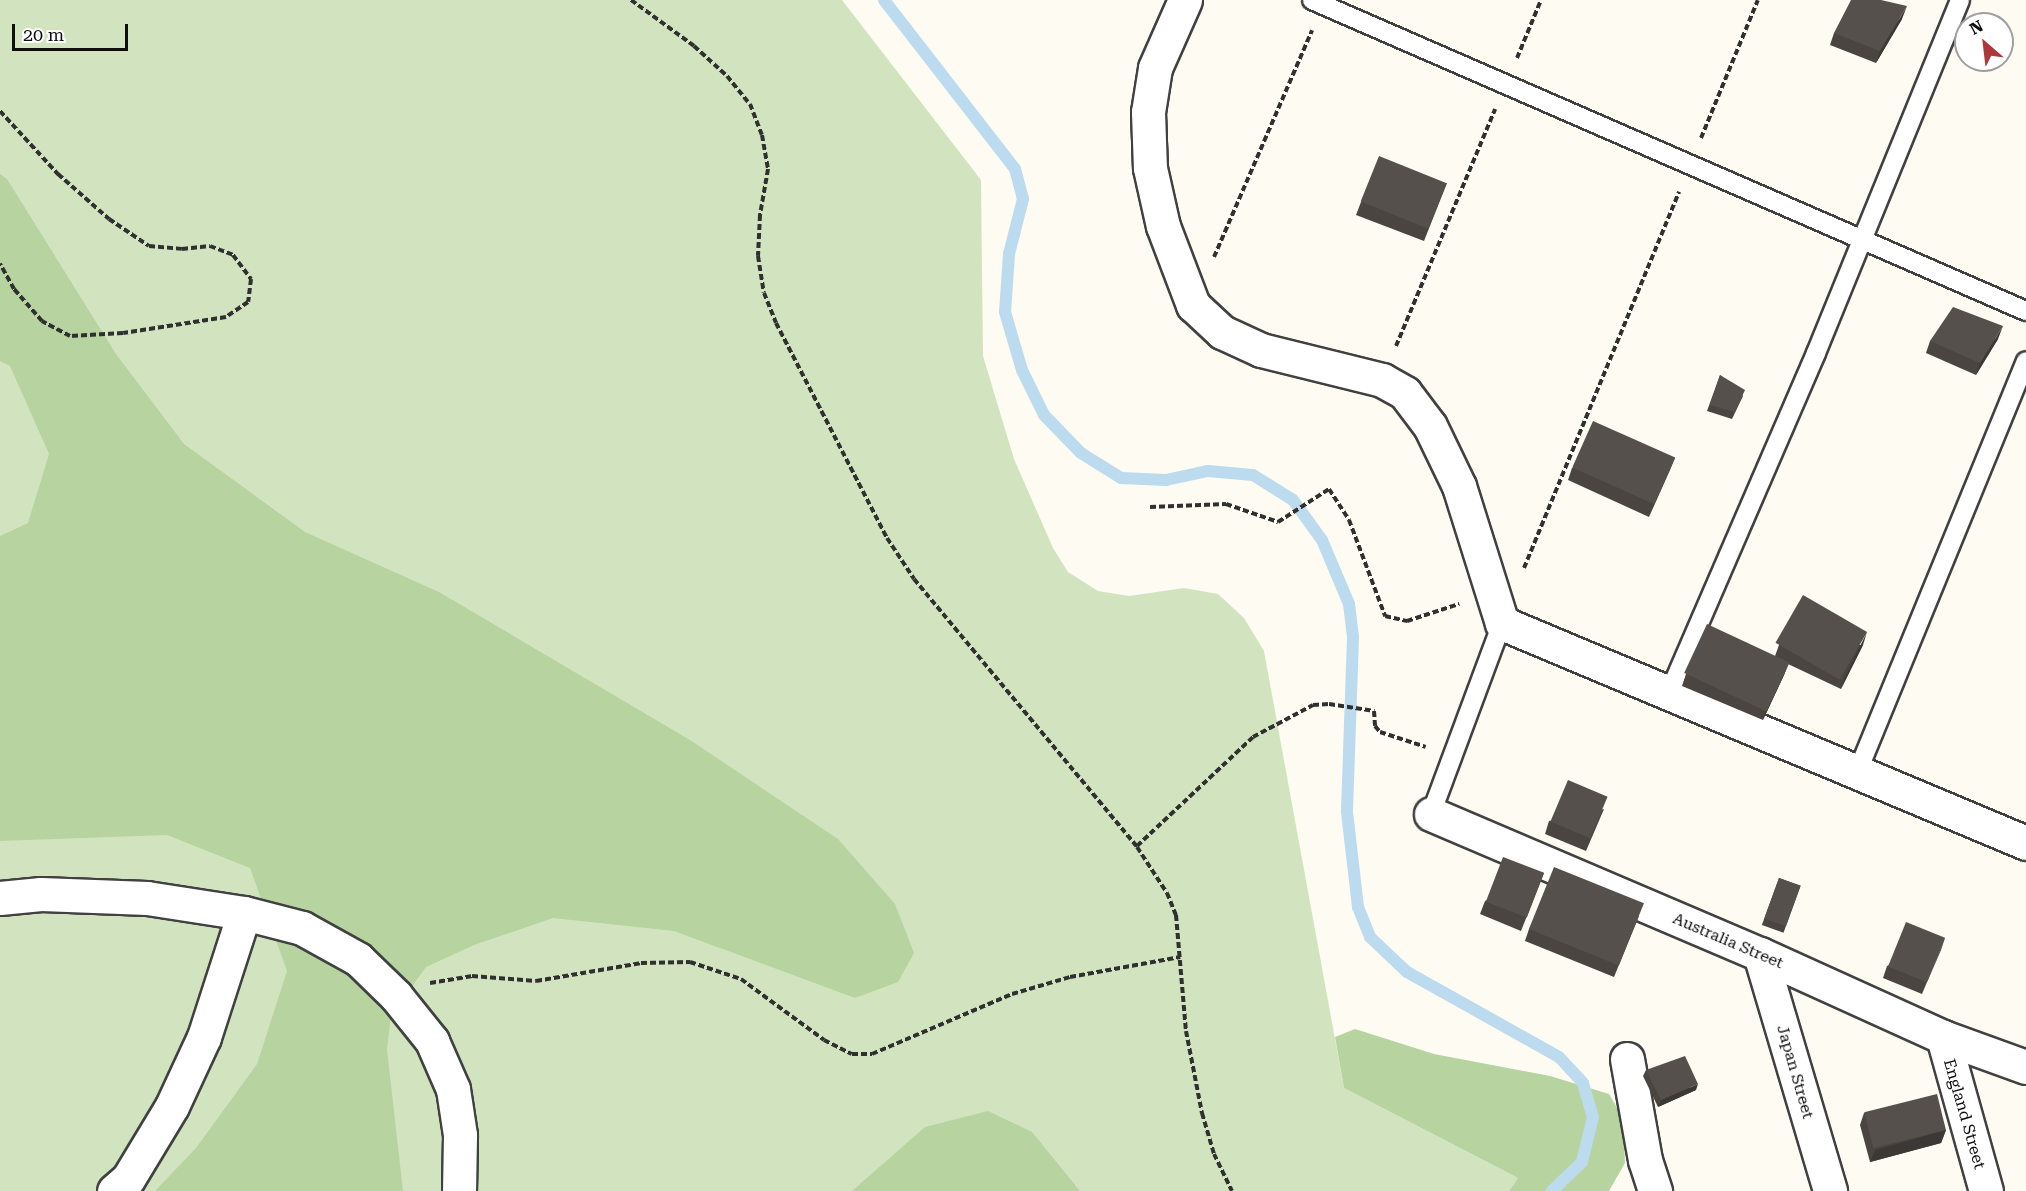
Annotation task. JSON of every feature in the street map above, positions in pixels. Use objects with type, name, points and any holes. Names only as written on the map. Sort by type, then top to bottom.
[{"type":"street","points":[[1185,0],[1155,68],[1148,112],[1150,168],[1163,226],[1193,305],[1222,332],[1261,350],[1382,380],[1405,393],[1430,426],[1473,520],[1498,608],[1669,693],[2026,842]]},
{"type":"street","name":"Australia Street","points":[[1431,814],[1760,954],[1943,1036],[2026,1067]]},
{"type":"street","points":[[0,898],[41,894],[147,898],[244,913],[302,927],[358,959],[396,996],[432,1041],[453,1089],[460,1135],[459,1191]]},
{"type":"street","points":[[114,1191],[128,1179],[181,1087],[223,984],[244,913]]},
{"type":"street","name":"Japan Street","points":[[1760,954],[1830,1191]]},
{"type":"street","name":"England Street","points":[[1943,1036],[1986,1191]]},
{"type":"street","points":[[1627,1059],[1645,1160],[1655,1191]]},
{"type":"street","points":[[1629,1191],[1645,1160]]},
{"type":"lane","points":[[1669,693],[1816,353],[1860,239],[1960,0]]},
{"type":"lane","points":[[1318,2],[2026,311]]},
{"type":"lane","points":[[1857,773],[2026,361]]},
{"type":"lane","points":[[1431,814],[1453,754],[1498,608]]},
{"type":"path","points":[[631,0],[694,46],[727,75],[750,104],[762,135],[768,169],[760,215],[758,256],[764,293],[776,323],[887,537],[914,579],[1156,872],[1176,915],[1186,1031],[1202,1113],[1214,1154],[1232,1191]]},
{"type":"path","points":[[1382,380],[1541,0]]},
{"type":"path","points":[[1150,507],[1226,504],[1278,522],[1329,489],[1349,520],[1385,616],[1407,621],[1498,608],[1690,165],[1758,0]]},
{"type":"path","points":[[1193,305],[1318,2]]},
{"type":"path","points":[[0,111],[58,174],[109,219],[149,246],[182,249],[210,246],[233,255],[251,279],[248,302],[226,317],[123,333],[70,336],[42,321],[14,289],[0,264]]},
{"type":"path","points":[[1137,847],[1253,737],[1296,711],[1329,704],[1374,711],[1375,726],[1386,736],[1453,754]]},
{"type":"path","points":[[396,996],[440,979],[472,976],[536,981],[641,963],[690,962],[741,979],[824,1040],[852,1054],[872,1054],[1012,994],[1071,977],[1180,957]]},
{"type":"green space","points":[[0,0],[842,0],[981,180],[983,356],[1014,459],[1053,548],[1068,572],[1098,591],[1129,596],[1184,588],[1218,594],[1244,618],[1264,651],[1344,1088],[1518,1178],[1509,1191],[0,1191]]},
{"type":"green space","points":[[0,174],[7,179],[116,354],[184,444],[305,532],[439,592],[690,740],[838,839],[895,904],[914,953],[898,982],[855,998],[674,931],[553,918],[474,945],[426,967],[391,1015],[387,1049],[403,1191],[155,1191],[196,1148],[257,1064],[287,971],[250,868],[167,835],[0,841],[0,536],[28,523],[49,454],[10,366],[0,361]]},
{"type":"green space","points":[[1355,1029],[1434,1054],[1550,1076],[1609,1094],[1623,1118],[1625,1163],[1609,1191],[1509,1191],[1518,1178],[1344,1088],[1335,1037]]},
{"type":"green space","points":[[988,1111],[1032,1132],[1080,1191],[852,1191],[925,1127]]},
{"type":"building","points":[[1851,0],[1881,0],[1907,6],[1880,51],[1834,33]]},
{"type":"building","points":[[1379,156],[1447,183],[1428,229],[1361,201]]},
{"type":"building","points":[[1953,307],[2003,326],[1980,363],[1930,341]]},
{"type":"building","points":[[1720,375],[1745,390],[1735,412],[1710,405]]},
{"type":"building","points":[[1593,421],[1675,458],[1654,504],[1572,468]]},
{"type":"building","points":[[1803,595],[1867,632],[1840,680],[1776,643]]},
{"type":"building","points":[[1707,624],[1789,662],[1767,711],[1684,673]]},
{"type":"building","points":[[1568,780],[1608,797],[1590,838],[1550,821]]},
{"type":"building","points":[[1503,857],[1544,873],[1527,918],[1486,902]]},
{"type":"building","points":[[1554,867],[1644,903],[1619,965],[1529,929]]},
{"type":"building","points":[[1779,878],[1801,886],[1786,926],[1764,918]]},
{"type":"building","points":[[1906,922],[1945,938],[1927,982],[1888,967]]},
{"type":"building","points":[[1685,1056],[1698,1084],[1661,1100],[1646,1070]]},
{"type":"building","points":[[1937,1094],[1946,1130],[1873,1148],[1864,1112]]},
{"type":"waterway","points":[[884,0],[1015,169],[1023,199],[1009,254],[1005,312],[1022,370],[1044,415],[1081,453],[1121,478],[1166,480],[1208,471],[1253,475],[1293,500],[1322,540],[1349,604],[1353,638],[1347,812],[1358,907],[1370,937],[1407,972],[1559,1057],[1583,1083],[1593,1117],[1582,1162],[1552,1191]]}]
